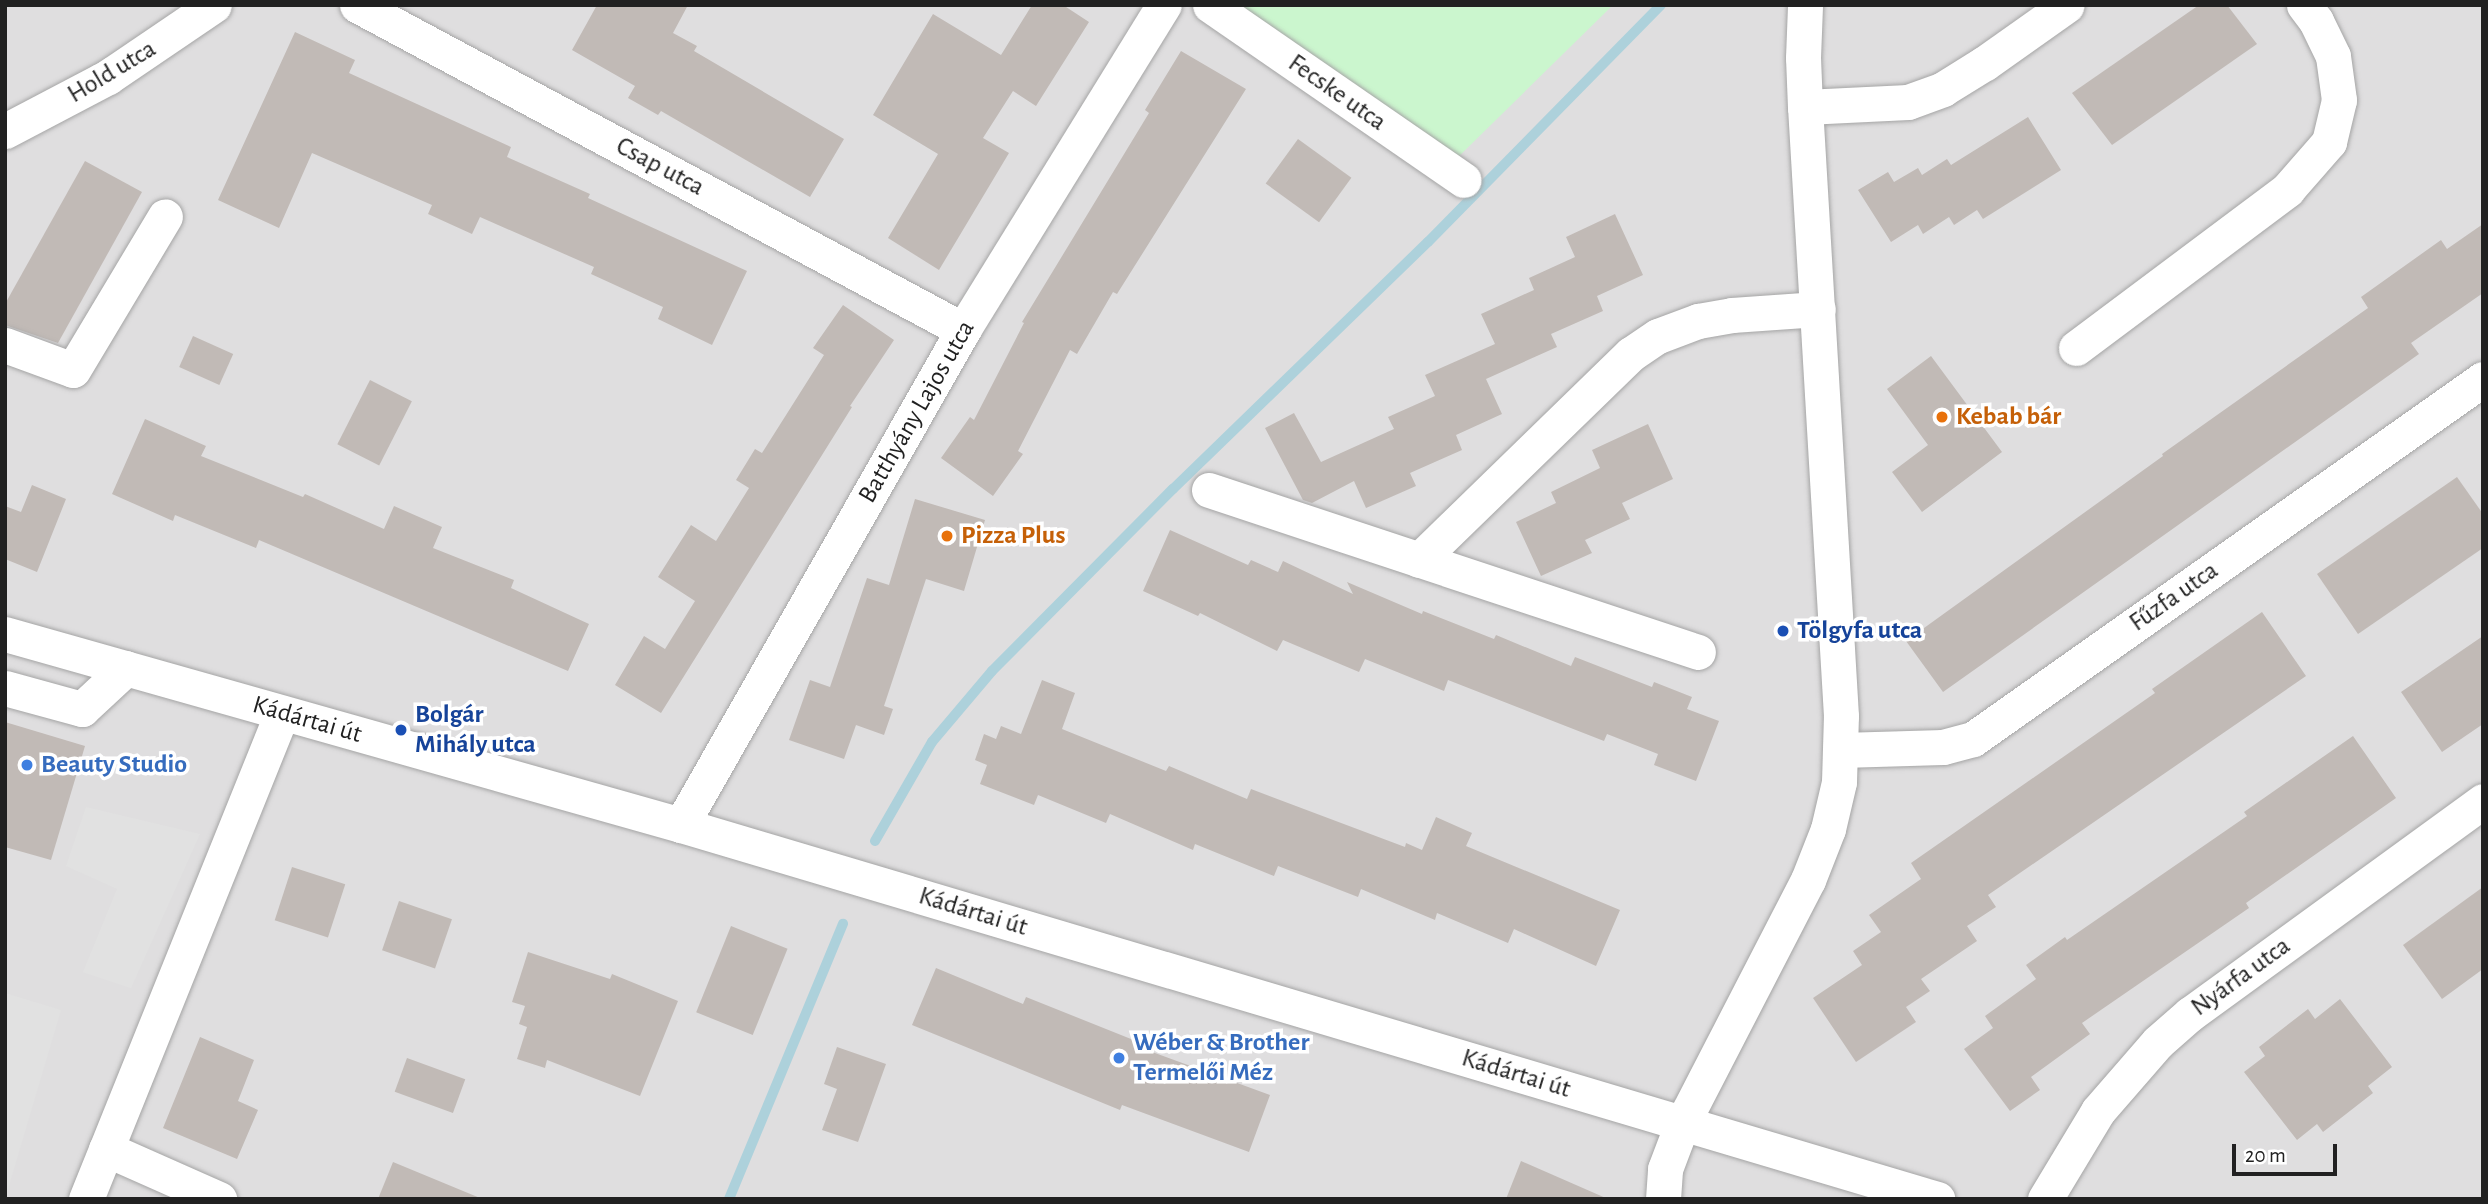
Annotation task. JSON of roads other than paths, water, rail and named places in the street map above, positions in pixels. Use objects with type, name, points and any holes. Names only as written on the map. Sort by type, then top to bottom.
[{"type":"street","name":"Hold utca","points":[[5,131],[108,77],[215,5]]},
{"type":"street","name":"Csap utca","points":[[356,5],[963,330]]},
{"type":"street","name":"Batthyány Lajos utca","points":[[681,825],[963,330],[1164,5]]},
{"type":"street","name":"Fecske utca","points":[[1210,5],[1464,180]]},
{"type":"street","points":[[1663,1199],[1665,1169],[1682,1124],[1808,880],[1828,829],[1839,782],[1841,750],[1802,58],[1805,5]]},
{"type":"street","points":[[1805,107],[1908,102],[1931,93],[1985,63],[2067,5]]},
{"type":"street","points":[[2076,348],[2287,190],[2329,142],[2339,100],[2333,57],[2316,21],[2304,5]]},
{"type":"street","points":[[5,345],[73,370],[165,216]]},
{"type":"street","points":[[1419,560],[1631,354],[1658,336],[1698,321],[1721,317],[1818,309]]},
{"type":"street","name":"Fűzfa utca","points":[[1841,750],[1943,747],[1973,739],[2483,379]]},
{"type":"street","points":[[1209,490],[1698,652]]},
{"type":"street","name":"Kádártai út","points":[[5,634],[681,825],[1937,1199]]},
{"type":"street","points":[[5,688],[82,709],[126,668]]},
{"type":"street","points":[[86,1199],[282,713]]},
{"type":"street","name":"Nyárfa utca","points":[[2045,1199],[2098,1111],[2158,1042],[2190,1014],[2483,801]]},
{"type":"street","points":[[106,1149],[219,1199]]},
{"type":"waterway","points":[[875,841],[932,742],[992,671],[1173,489],[1428,242],[1661,5]]},
{"type":"waterway","points":[[729,1199],[843,924]]},
{"type":"place","name":"Kebab bár","points":[[1942,417]]},
{"type":"place","name":"Pizza Plus","points":[[947,536]]},
{"type":"place","name":"Tölgyfa utca","points":[[1783,631]]},
{"type":"place","name":"Bolgár Mihály utca","points":[[401,730]]},
{"type":"place","name":"Beauty Studio","points":[[27,765]]},
{"type":"place","name":"Wéber & Brother Termelői Méz","points":[[1119,1058]]}]
